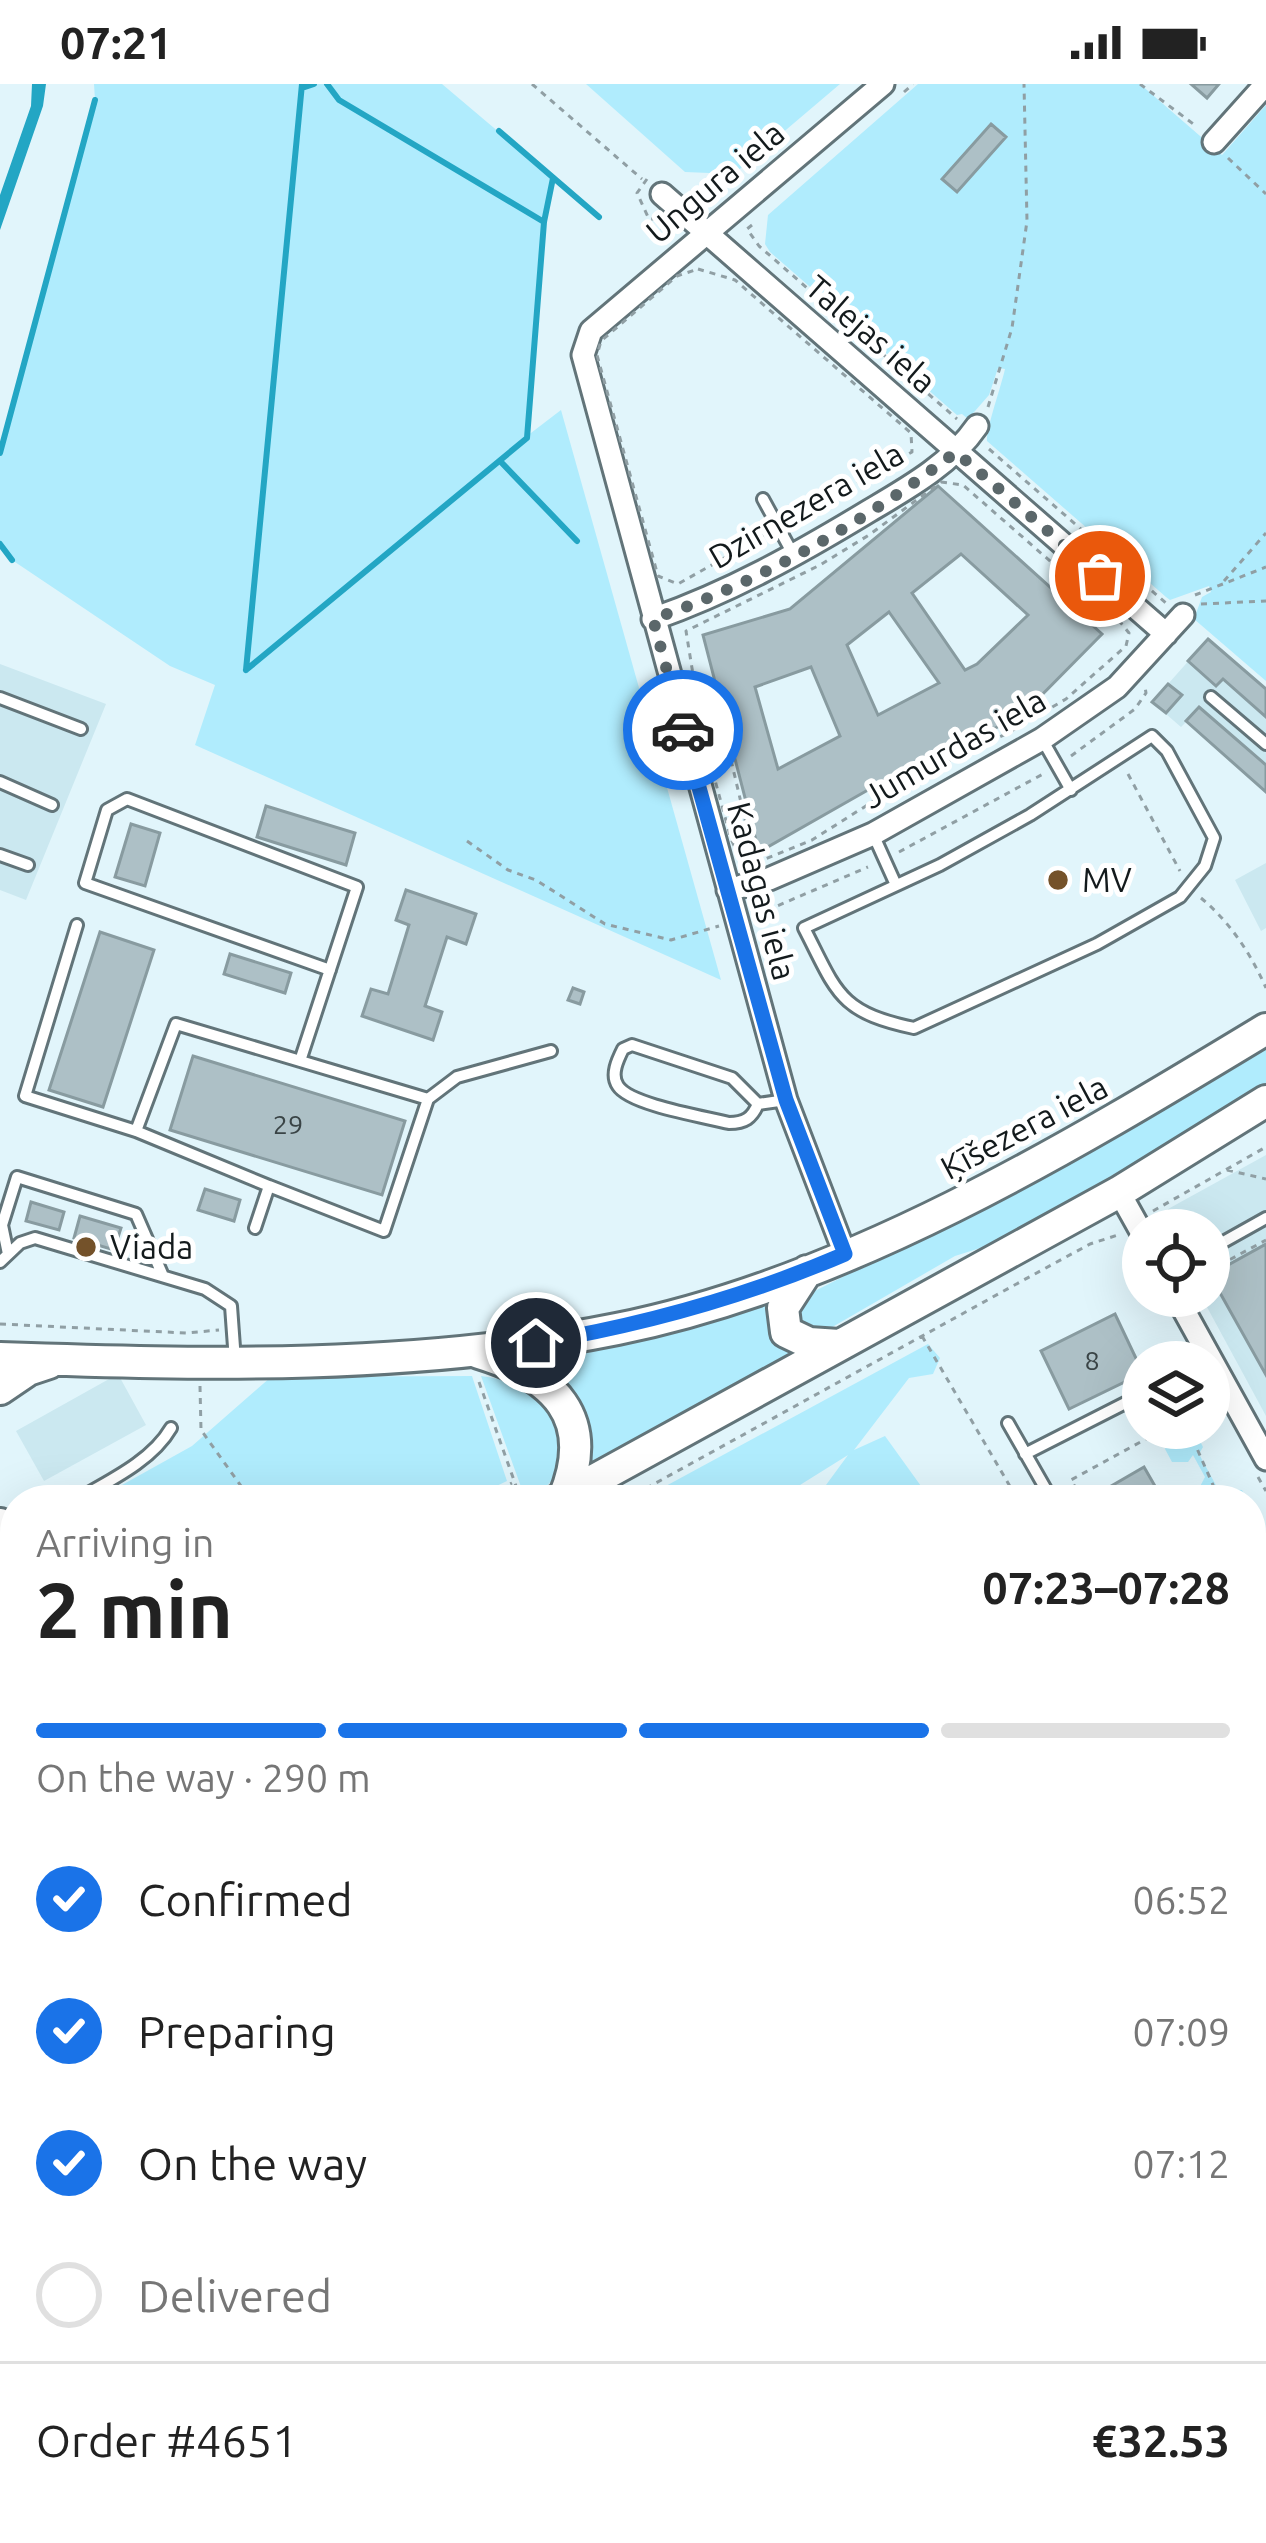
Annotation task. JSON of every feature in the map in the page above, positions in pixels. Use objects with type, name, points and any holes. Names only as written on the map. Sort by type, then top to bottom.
[{"type":"street","points":[[1214,142],[1266,84]]},
{"type":"street","name":"Ungura iela","points":[[591,331],[890,91]]},
{"type":"street","name":"Talejas iela","points":[[662,194],[1166,634]]},
{"type":"street","name":"Kadagas iela","points":[[591,331],[583,355],[585,369],[653,619],[692,721],[728,890],[786,1100],[845,1254]]},
{"type":"street","name":"Dzirnezera iela","points":[[653,619],[736,588],[794,556],[904,490],[956,452],[975,428]]},
{"type":"street","name":"Jumurdas iela","points":[[728,890],[769,879],[873,834],[1042,740],[1117,687],[1186,606]]},
{"type":"street","name":"Ķīšezera iela","points":[[476,1364],[688,1311],[807,1271],[940,1212],[1088,1137],[1266,1029]]},
{"type":"street","name":"Ķīšezera iela","points":[[585,1485],[1119,1192],[1266,1101]]},
{"type":"street","points":[[1119,1192],[1128,1209]]},
{"type":"street","points":[[807,1271],[783,1308],[786,1333],[809,1343],[839,1346]]},
{"type":"street","points":[[1188,1317],[1266,1459]]},
{"type":"street","name":"Ķīšezera iela","points":[[0,1358],[504,1361],[534,1377],[572,1418],[578,1439],[566,1485]]},
{"type":"street","name":"Ķīšezera iela","points":[[0,1389],[28,1370],[61,1360]]},
{"type":"lane","points":[[763,499],[794,556]]},
{"type":"lane","points":[[1210,697],[1266,744]]},
{"type":"lane","points":[[0,698],[82,729]]},
{"type":"lane","points":[[692,721],[723,712]]},
{"type":"lane","points":[[1152,736],[1167,751],[1214,838],[1205,866],[1180,897],[1142,920],[914,1028],[854,1010],[836,991],[804,928],[970,848],[1071,790],[1152,736]]},
{"type":"lane","points":[[1042,740],[1071,790]]},
{"type":"lane","points":[[0,782],[52,805]]},
{"type":"lane","points":[[300,1061],[330,970],[357,887],[127,799],[107,809],[85,883],[330,970]]},
{"type":"lane","points":[[873,834],[896,885]]},
{"type":"lane","points":[[0,855],[28,865]]},
{"type":"lane","points":[[77,925],[25,1096],[136,1131],[384,1231],[428,1100],[457,1077],[551,1051]]},
{"type":"lane","points":[[136,1131],[176,1024],[428,1100]]},
{"type":"lane","points":[[758,1103],[742,1123],[729,1123],[633,1098],[618,1087],[614,1075],[618,1059],[623,1049],[632,1046],[732,1078],[758,1103],[786,1100]]},
{"type":"lane","points":[[4,1258],[2,1226],[17,1177],[136,1214],[163,1276]]},
{"type":"lane","points":[[255,1228],[269,1186]]},
{"type":"lane","points":[[1230,1238],[1266,1218]]},
{"type":"lane","points":[[4,1258],[20,1243],[35,1238],[205,1289],[231,1306],[233,1329],[224,1361]]},
{"type":"lane","points":[[1025,1454],[1122,1405]]},
{"type":"lane","points":[[1008,1423],[1043,1485]]},
{"type":"lane","points":[[102,1485],[164,1441],[171,1428]]},
{"type":"path","points":[[532,84],[662,194]]},
{"type":"path","points":[[890,91],[913,84]]},
{"type":"path","points":[[993,398],[1012,328],[1027,221],[1024,84]]},
{"type":"path","points":[[1140,84],[1214,142],[1266,194]]},
{"type":"path","points":[[764,213],[747,229],[759,246],[975,428],[986,446],[1186,606],[1266,601]]},
{"type":"path","points":[[698,269],[735,280],[910,433],[912,452],[780,529],[678,584],[658,576],[597,355],[601,341],[676,276],[698,269]]},
{"type":"path","points":[[941,482],[963,485],[1029,539],[1129,633],[1119,654],[1066,699],[1006,734],[907,780],[812,840],[755,863],[740,858],[730,839],[703,736],[692,721],[686,631],[820,565],[941,482]]},
{"type":"path","points":[[1221,584],[1266,533]]},
{"type":"path","points":[[1186,606],[1221,584],[1266,567]]},
{"type":"path","points":[[752,916],[885,860],[1058,766],[1135,709],[1146,694],[1144,682]]},
{"type":"path","points":[[703,736],[716,731],[723,734],[730,750],[755,863]]},
{"type":"path","points":[[1123,766],[1184,884]]},
{"type":"path","points":[[467,841],[508,870],[536,880],[605,924],[671,940],[720,925]]},
{"type":"path","points":[[1195,892],[1231,929],[1266,988]]},
{"type":"path","points":[[1155,1209],[1266,1147]]},
{"type":"path","points":[[1226,1169],[1266,1179]]},
{"type":"path","points":[[652,1485],[1090,1244],[1122,1235]]},
{"type":"path","points":[[1230,1260],[1266,1240]]},
{"type":"path","points":[[0,1324],[186,1333],[233,1329]]},
{"type":"path","points":[[922,1336],[1009,1485]]},
{"type":"path","points":[[224,1361],[200,1384],[201,1430],[240,1485]]},
{"type":"path","points":[[476,1364],[515,1485]]},
{"type":"path","points":[[1074,1485],[1071,1480],[1128,1449]]},
{"type":"path","points":[[1197,1449],[1213,1485]]},
{"type":"path","points":[[508,1485],[514,1482]]},
{"type":"shaded area","points":[[32,84],[46,84],[43,106],[0,230],[0,195],[31,106]]},
{"type":"shaded area","points":[[94,84],[442,84],[553,178],[544,222],[527,436],[561,410],[721,980],[195,745],[215,685],[170,666],[12,560],[0,544],[0,453],[95,100]]},
{"type":"shaded area","points":[[586,84],[840,84],[734,174],[685,172]]},
{"type":"shaded area","points":[[918,84],[1140,84],[1222,155],[1266,105],[1266,681],[1194,619],[1202,597],[1211,592],[1209,586],[1170,600],[987,441],[1005,369],[998,368],[989,395],[968,419],[957,415],[765,244],[768,215]]},
{"type":"shaded area","points":[[1208,639],[1266,689],[1266,792],[1186,722],[1181,727],[1152,702]]},
{"type":"shaded area","points":[[0,664],[106,704],[26,900],[0,890]]},
{"type":"shaded area","points":[[1266,863],[1266,928],[1261,931],[1235,880]]},
{"type":"shaded area","points":[[1266,1046],[1266,1086],[1147,1163],[1012,1238],[955,1256],[822,1333],[803,1333],[794,1308],[799,1299]]},
{"type":"shaded area","points":[[1266,1155],[1266,1416],[1230,1350],[1230,1341],[1225,1341],[1212,1317],[1230,1317],[1230,1209],[1168,1209]]},
{"type":"shaded area","points":[[768,1300],[772,1329],[791,1357],[592,1468],[586,1435],[573,1406],[530,1357]]},
{"type":"shaded area","points":[[928,1344],[940,1358],[933,1374],[909,1378],[854,1450],[885,1436],[920,1485],[826,1485],[848,1455],[800,1485],[668,1485]]},
{"type":"shaded area","points":[[118,1374],[146,1425],[44,1481],[16,1431]]},
{"type":"shaded area","points":[[472,1376],[507,1481],[499,1485],[122,1485],[192,1446],[271,1377]]},
{"type":"shaded area","points":[[481,1376],[534,1394],[568,1438],[551,1481],[520,1485]]},
{"type":"shaded area","points":[[1165,1449],[1202,1449],[1199,1454],[1216,1485],[1201,1485],[1205,1477],[1193,1455],[1188,1462],[1172,1462]]},
{"type":"building","points":[[1191,84],[1219,84],[1207,98]]},
{"type":"building","points":[[991,124],[1006,137],[957,192],[942,179]]},
{"type":"building","points":[[938,486],[1102,634],[1021,716],[889,778],[759,852],[703,635],[790,609]],"holes":[[[961,554],[1028,615],[965,670],[912,593]],[[889,612],[939,683],[878,715],[847,645]],[[811,667],[840,736],[778,769],[755,687]]]},
{"type":"building","points":[[1208,639],[1266,689],[1266,717],[1223,679],[1216,686],[1188,661]]},
{"type":"building","points":[[1168,684],[1182,695],[1166,713],[1152,702]]},
{"type":"building","points":[[1199,707],[1266,765],[1266,792],[1186,721]]},
{"type":"building","points":[[266,806],[355,833],[346,865],[257,837]]},
{"type":"building","points":[[131,824],[160,833],[145,886],[115,877]]},
{"type":"building","points":[[406,890],[476,914],[466,944],[447,937],[425,1006],[442,1012],[433,1040],[362,1016],[371,989],[388,994],[409,925],[396,920]]},
{"type":"building","points":[[100,932],[154,950],[103,1107],[49,1090]]},
{"type":"building","points":[[230,954],[291,973],[285,993],[224,974]]},
{"type":"building","points":[[573,988],[584,992],[580,1004],[568,1000]]},
{"type":"building","points":[[193,1056],[405,1121],[382,1195],[170,1130]]},
{"type":"building","points":[[205,1189],[240,1200],[234,1221],[198,1210]]},
{"type":"building","points":[[31,1202],[64,1212],[59,1230],[26,1221]]},
{"type":"building","points":[[80,1216],[121,1228],[114,1250],[74,1238]]},
{"type":"building","points":[[1266,1244],[1266,1375],[1230,1311],[1230,1264]]},
{"type":"building","points":[[1115,1314],[1128,1341],[1122,1341],[1122,1383],[1069,1409],[1041,1351]]},
{"type":"building","points":[[1144,1467],[1154,1485],[1113,1485]]},
{"type":"waterway","points":[[246,670],[302,84]]},
{"type":"waterway","points":[[302,88],[314,84]]},
{"type":"waterway","points":[[327,84],[339,100],[544,222]]},
{"type":"waterway","points":[[0,453],[95,100]]},
{"type":"waterway","points":[[499,131],[599,217]]},
{"type":"waterway","points":[[246,670],[527,438],[544,222],[553,178]]},
{"type":"waterway","points":[[500,461],[577,541]]},
{"type":"waterway","points":[[0,544],[12,560]]},
{"type":"way so far","points":[[683,730],[653,619],[736,588],[904,490],[956,452],[1100,576]]},
{"type":"place","name":"MV","points":[[1058,880]]},
{"type":"place","name":"Viada","points":[[86,1247]]},
{"type":"route","points":[[536,1343],[688,1311],[845,1254],[786,1100],[683,730]]}]
